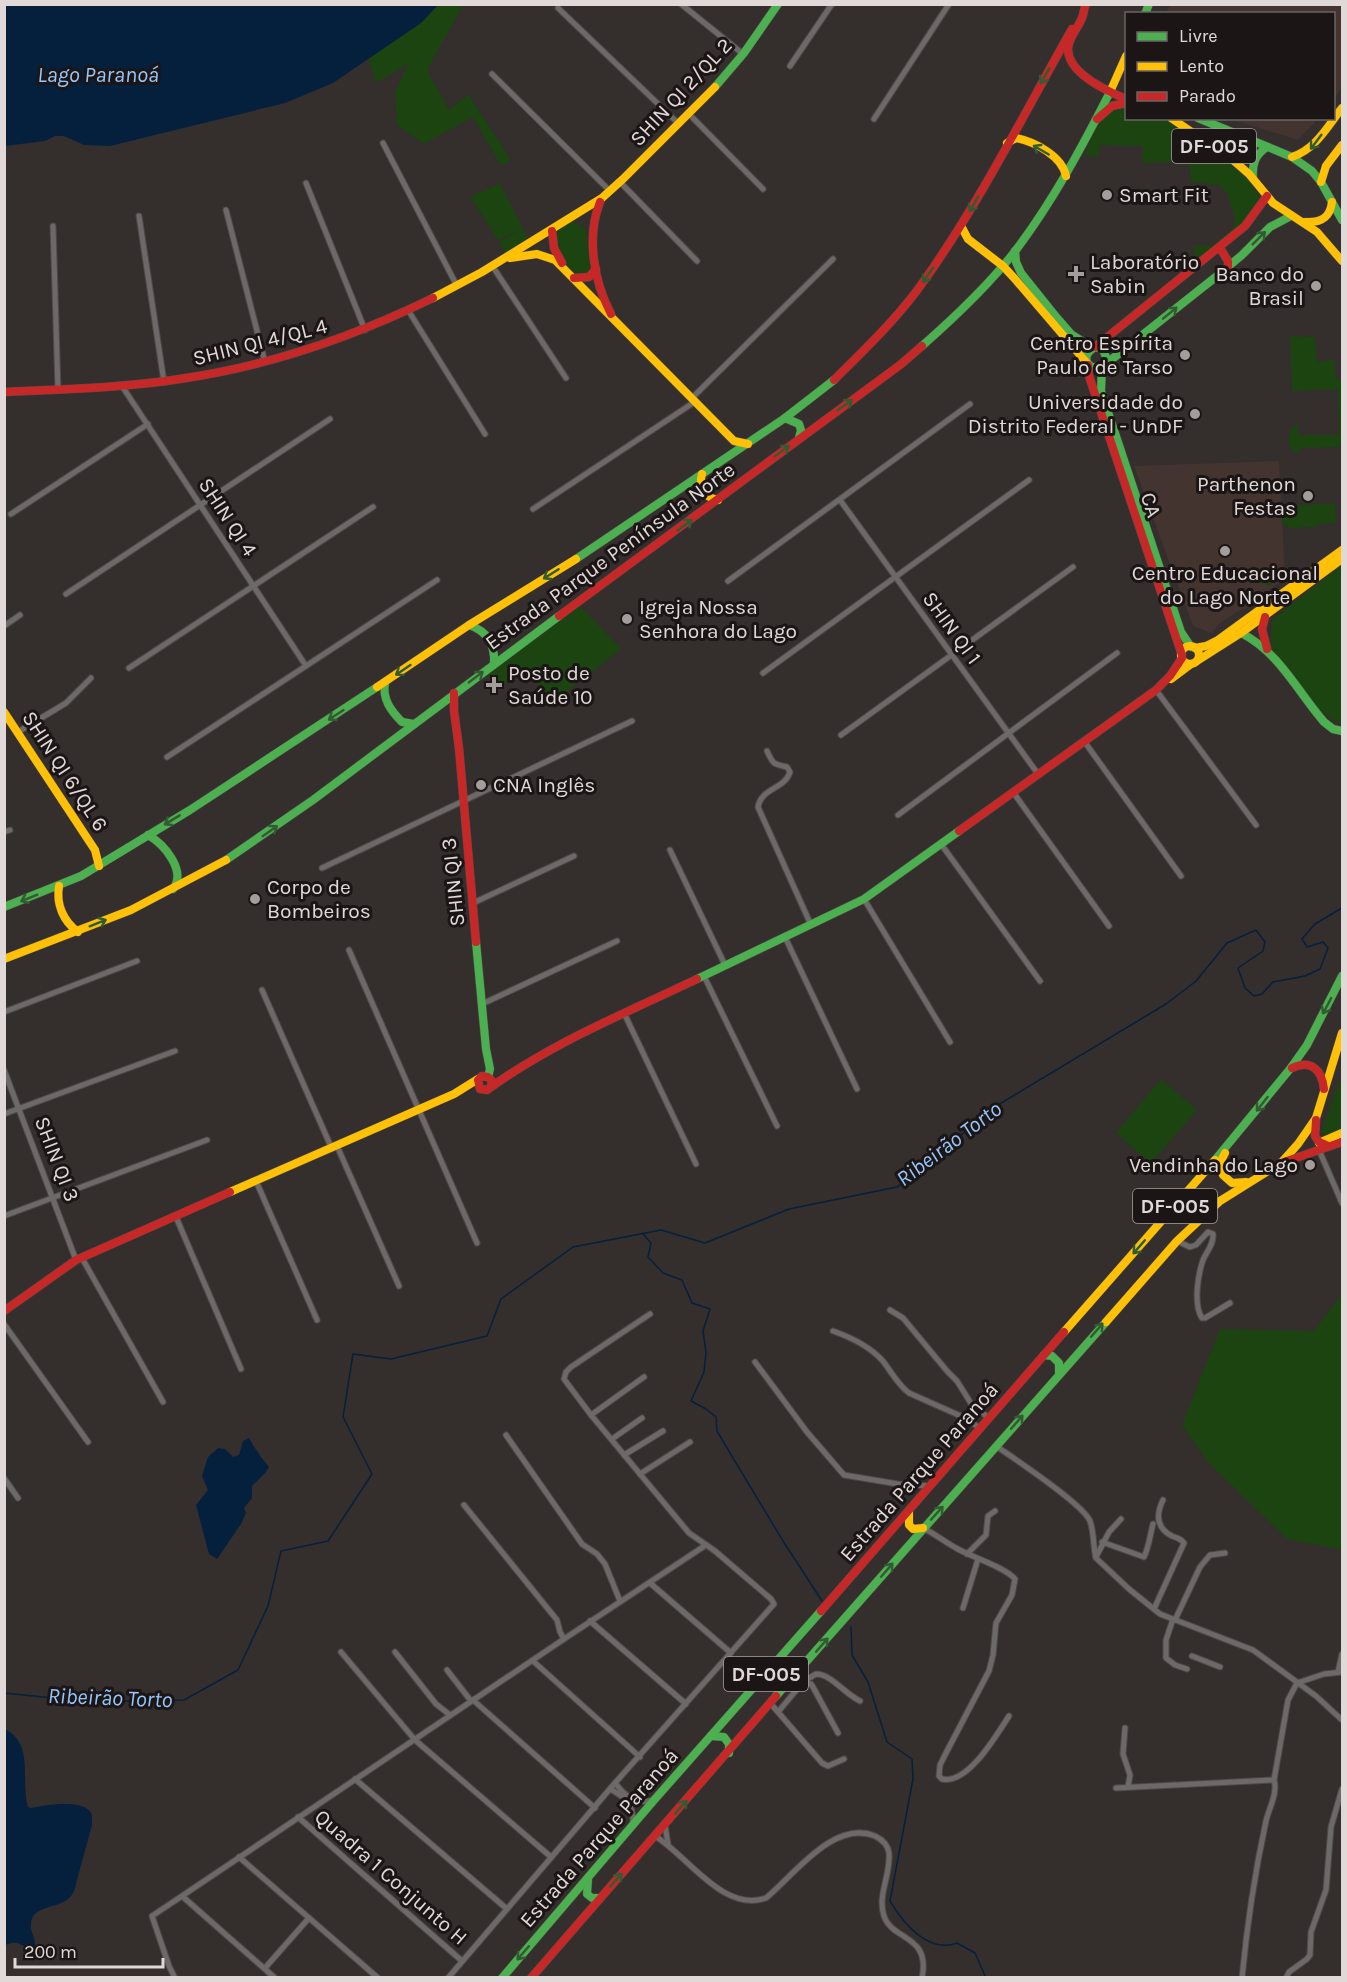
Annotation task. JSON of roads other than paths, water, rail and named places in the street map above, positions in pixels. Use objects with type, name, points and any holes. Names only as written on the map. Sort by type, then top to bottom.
[{"type":"main road","name":"SHIN QI 2/QL 2","points":[[574,217],[621,182],[719,83],[743,54],[778,4]]},
{"type":"main road","points":[[1085,5],[1083,16],[1068,46],[1070,59],[1081,72],[1125,100]]},
{"type":"main road","name":"Estrada Parque Península Norte","points":[[4,908],[59,886],[108,861],[385,683],[469,625],[565,566],[748,444],[827,386],[876,339],[925,280],[961,226],[1085,5]]},
{"type":"main road","name":"Estrada Parque Península Norte","points":[[4,959],[132,910],[236,855],[900,365],[941,329],[992,278],[1015,251],[1066,176],[1097,119],[1125,59]]},
{"type":"main road","points":[[1097,119],[1112,106],[1125,101]]},
{"type":"main road","name":"DF-005","points":[[1174,120],[1233,160],[1267,196],[1325,239],[1342,261]]},
{"type":"main road","name":"DF-005","points":[[1201,120],[1292,157],[1311,171],[1321,182],[1342,220]]},
{"type":"main road","points":[[1292,157],[1309,151],[1333,120]]},
{"type":"main road","points":[[1007,142],[1019,138],[1039,149],[1060,162],[1066,176]]},
{"type":"main road","points":[[1321,182],[1321,173],[1325,165],[1342,145]]},
{"type":"main road","points":[[1253,179],[1252,167],[1255,159],[1267,147]]},
{"type":"main road","points":[[1332,157],[1338,155],[1342,159]]},
{"type":"main road","points":[[1267,196],[1245,226],[1220,248],[1086,354],[1087,364],[1095,369],[1142,336],[1242,255],[1271,225],[1291,216]]},
{"type":"main road","points":[[594,232],[595,211],[603,197]]},
{"type":"main road","points":[[1305,222],[1316,224],[1324,220],[1330,213],[1332,201]]},
{"type":"main road","points":[[574,217],[582,217],[589,221],[594,232]]},
{"type":"main road","name":"SHIN QI 4/QL 4","points":[[4,392],[164,382],[211,375],[319,346],[365,330],[458,286],[506,260],[574,217]]},
{"type":"main road","name":"CA","points":[[961,226],[968,239],[1003,266],[1015,279],[1087,364],[1089,376],[1182,656]]},
{"type":"main road","points":[[552,231],[554,248],[564,267]]},
{"type":"main road","name":"SHIN QI 4/QL 4","points":[[594,232],[596,269],[601,296],[614,318]]},
{"type":"main road","points":[[1220,248],[1228,261],[1228,266]]},
{"type":"main road","points":[[1015,251],[1016,262],[1021,273],[1071,334],[1094,348],[1103,350],[1104,363]]},
{"type":"main road","name":"SHIN QI 4/QL 4","points":[[506,260],[537,254],[550,257],[564,267],[734,441]]},
{"type":"main road","points":[[574,278],[589,277],[596,269]]},
{"type":"main road","points":[[992,278],[1004,274],[1015,279]]},
{"type":"main road","name":"CA","points":[[1104,363],[1101,391],[1181,632],[1185,641],[1193,647]]},
{"type":"main road","points":[[785,418],[796,421],[800,425],[798,440]]},
{"type":"main road","points":[[734,453],[734,441],[748,444]]},
{"type":"main road","points":[[702,474],[700,486],[702,492],[707,497],[718,500]]},
{"type":"main road","points":[[454,1094],[480,1089],[487,1090],[506,1076],[557,1047],[864,899],[1156,690],[1174,671],[1184,649],[1206,646],[1218,640],[1342,550]]},
{"type":"main road","points":[[1164,682],[1179,675],[1194,662],[1241,633],[1342,559]]},
{"type":"main road","points":[[1265,616],[1262,629],[1267,650]]},
{"type":"main road","points":[[469,625],[482,630],[488,637],[494,650],[494,663]]},
{"type":"main road","points":[[1241,633],[1254,639],[1267,650],[1319,717],[1334,729],[1342,730]]},
{"type":"main road","points":[[1193,647],[1199,654],[1194,662]]},
{"type":"main road","points":[[1182,656],[1186,663],[1194,662]]},
{"type":"main road","points":[[385,683],[383,694],[393,711],[402,722],[414,724]]},
{"type":"main road","name":"SHIN QI 3","points":[[454,693],[489,1077]]},
{"type":"main road","points":[[444,701],[454,711]]},
{"type":"main road","name":"SHIN QI 6/QL 6","points":[[4,712],[95,850],[108,861]]},
{"type":"main road","points":[[148,835],[159,842],[177,871],[179,879],[172,890]]},
{"type":"main road","name":"SHIN QI 6/QL 6","points":[[95,850],[99,866]]},
{"type":"main road","points":[[59,886],[57,896],[66,920],[70,927],[78,932]]},
{"type":"main road","name":"Estrada Parque Paranoá","points":[[502,1977],[654,1799],[836,1595],[1233,1140],[1307,1045],[1342,976]]},
{"type":"main road","name":"Estrada Parque Paranoá","points":[[531,1977],[1177,1241],[1220,1202],[1281,1163],[1298,1144],[1316,1118],[1342,1033]]},
{"type":"main road","name":"SHIN QI 3","points":[[479,1078],[485,1065],[486,1050]]},
{"type":"main road","points":[[1290,1069],[1299,1064],[1316,1067],[1323,1077],[1324,1092]]},
{"type":"main road","points":[[4,1311],[79,1259],[419,1110],[454,1094],[479,1078],[506,1076]]},
{"type":"main road","points":[[489,1077],[492,1081],[491,1086]]},
{"type":"main road","points":[[479,1078],[477,1083],[480,1089]]},
{"type":"main road","points":[[1316,1118],[1314,1130],[1319,1146]]},
{"type":"main road","points":[[1281,1163],[1342,1133]]},
{"type":"main road","points":[[1233,1140],[1220,1163],[1222,1175],[1237,1184],[1255,1180]]},
{"type":"main road","points":[[1319,1146],[1342,1142]]},
{"type":"main road","points":[[1044,1355],[1052,1356],[1056,1360],[1059,1374]]},
{"type":"main road","points":[[909,1511],[909,1525],[913,1529],[923,1528]]},
{"type":"main road","points":[[711,1736],[724,1737],[729,1744],[729,1753]]},
{"type":"main road","points":[[589,1877],[587,1894],[592,1898],[600,1898]]},
{"type":"street","points":[[681,4],[743,54]]},
{"type":"street","points":[[790,66],[832,4]]},
{"type":"street","points":[[874,119],[949,4]]},
{"type":"street","points":[[558,8],[679,124]]},
{"type":"street","points":[[492,74],[610,191]]},
{"type":"street","points":[[689,114],[763,189]]},
{"type":"street","points":[[383,143],[458,286]]},
{"type":"street","points":[[621,182],[697,261]]},
{"type":"street","points":[[306,183],[365,330]]},
{"type":"street","points":[[226,210],[265,362]]},
{"type":"street","points":[[139,216],[164,382]]},
{"type":"street","points":[[53,226],[58,390]]},
{"type":"street","points":[[533,510],[694,400],[833,259]]},
{"type":"street","points":[[493,267],[566,378]]},
{"type":"street","points":[[408,310],[485,434]]},
{"type":"street","name":"SHIN QI 4","points":[[122,386],[306,666]]},
{"type":"street","points":[[728,581],[970,404]]},
{"type":"street","points":[[66,594],[330,419]]},
{"type":"street","points":[[11,514],[148,424]]},
{"type":"street","points":[[763,673],[1029,480]]},
{"type":"street","name":"SHIN QI 1","points":[[840,500],[1038,774]]},
{"type":"street","points":[[129,668],[373,507]]},
{"type":"street","points":[[841,735],[1073,567]]},
{"type":"street","points":[[167,758],[437,580]]},
{"type":"street","points":[[4,626],[20,615]]},
{"type":"street","points":[[898,815],[1118,653]]},
{"type":"street","points":[[18,732],[66,703],[91,678]]},
{"type":"street","points":[[1156,690],[1256,825]]},
{"type":"street","points":[[322,868],[632,721]]},
{"type":"street","points":[[1084,741],[1181,876]]},
{"type":"street","points":[[767,751],[773,763],[787,767],[790,775],[781,785],[766,793],[758,807],[811,925]]},
{"type":"street","points":[[1013,792],[1109,926]]},
{"type":"street","points":[[941,844],[1040,981]]},
{"type":"street","points":[[670,850],[725,965]]},
{"type":"street","points":[[473,903],[574,856]]},
{"type":"street","points":[[864,899],[950,1042]]},
{"type":"street","points":[[785,937],[857,1089]]},
{"type":"street","points":[[482,1004],[617,942]]},
{"type":"street","points":[[349,950],[477,1243]]},
{"type":"street","points":[[4,1011],[137,961]]},
{"type":"street","points":[[704,976],[777,1126]]},
{"type":"street","points":[[262,990],[399,1286]]},
{"type":"street","points":[[624,1014],[696,1164]]},
{"type":"street","points":[[4,1114],[175,1051]]},
{"type":"street","name":"SHIN QI 3","points":[[4,1070],[79,1259],[163,1402]]},
{"type":"street","points":[[4,1216],[207,1140]]},
{"type":"street","points":[[1319,1146],[1342,1203]]},
{"type":"street","points":[[256,1181],[317,1320]]},
{"type":"street","points":[[176,1217],[241,1369]]},
{"type":"street","points":[[1177,1241],[1191,1247],[1196,1245],[1208,1232],[1213,1234],[1214,1240],[1201,1272],[1199,1315],[1205,1318],[1230,1304]]},
{"type":"street","points":[[890,1310],[903,1318],[946,1371],[957,1381],[972,1405],[989,1418]]},
{"type":"street","points":[[447,1977],[774,1604],[715,1551],[689,1533],[564,1379],[566,1372],[650,1314]]},
{"type":"street","points":[[4,1324],[88,1442]]},
{"type":"street","points":[[833,1331],[863,1345],[880,1358],[909,1393],[980,1428]]},
{"type":"street","points":[[755,1362],[807,1432],[843,1474],[898,1484],[930,1486]]},
{"type":"street","points":[[591,1415],[644,1377]]},
{"type":"street","points":[[612,1439],[642,1418]]},
{"type":"street","points":[[624,1455],[663,1431]]},
{"type":"street","points":[[506,1435],[582,1544],[597,1554],[606,1564],[620,1601]]},
{"type":"street","points":[[640,1473],[690,1442]]},
{"type":"street","points":[[996,1446],[1049,1483],[1087,1514],[1092,1526],[1096,1558],[1154,1609],[1253,1650],[1298,1683],[1342,1720]]},
{"type":"street","points":[[4,1479],[18,1498]]},
{"type":"street","points":[[1154,1609],[1184,1544],[1182,1540],[1164,1532],[1161,1528],[1158,1512],[1164,1500]]},
{"type":"street","points":[[464,1505],[559,1623],[564,1639]]},
{"type":"street","points":[[967,1554],[985,1538],[988,1516],[995,1511]]},
{"type":"street","points":[[1096,1558],[1102,1542],[1121,1519]]},
{"type":"street","points":[[1102,1542],[1144,1557],[1148,1550],[1153,1524]]},
{"type":"street","points":[[923,1528],[967,1554],[1004,1570],[1012,1576],[1015,1584],[1012,1595],[996,1623],[989,1671],[940,1765],[939,1776],[942,1779],[951,1780],[972,1767],[1010,1716]]},
{"type":"street","points":[[175,1977],[152,1916],[706,1545]]},
{"type":"street","points":[[1187,1669],[1175,1665],[1166,1658],[1167,1640],[1174,1619],[1200,1567],[1210,1555],[1225,1553]]},
{"type":"street","points":[[963,1608],[978,1559]]},
{"type":"street","points":[[650,1583],[731,1653]]},
{"type":"street","points":[[590,1622],[686,1704]]},
{"type":"street","points":[[341,1652],[414,1740],[551,1857]]},
{"type":"street","points":[[395,1652],[436,1704],[450,1715]]},
{"type":"street","points":[[1242,1977],[1252,1896],[1275,1789],[1274,1780],[1288,1700],[1298,1683],[1340,1672],[1342,1654]]},
{"type":"street","points":[[1191,1656],[1220,1667]]},
{"type":"street","points":[[533,1660],[640,1757]]},
{"type":"street","points":[[447,1670],[472,1700],[595,1808]]},
{"type":"street","points":[[778,1712],[804,1681],[816,1674],[825,1675],[848,1695],[860,1701]]},
{"type":"street","points":[[804,1681],[811,1684],[838,1733]]},
{"type":"street","points":[[771,1704],[822,1763],[828,1766],[844,1759]]},
{"type":"street","points":[[1125,1728],[1123,1754],[1130,1775],[1128,1787]]},
{"type":"street","points":[[355,1779],[507,1909]]},
{"type":"street","points":[[1116,1788],[1274,1780]]},
{"type":"street","points":[[615,1783],[635,1801],[645,1802],[654,1799]]},
{"type":"street","points":[[610,1789],[629,1803],[633,1825]]},
{"type":"street","points":[[1286,1977],[1310,1955],[1311,1932],[1326,1890],[1331,1827],[1342,1789]]},
{"type":"street","name":"Quadra 1 Conjunto H","points":[[298,1817],[462,1961]]},
{"type":"street","points":[[665,1824],[668,1844]]},
{"type":"street","points":[[655,1836],[668,1844],[718,1889],[739,1899],[756,1902],[766,1898],[815,1854],[836,1839],[854,1833],[872,1835],[881,1839],[889,1853],[883,1893],[884,1916],[889,1924],[910,1940],[920,1953],[924,1966],[922,1977]]},
{"type":"street","points":[[238,1857],[378,1977]]},
{"type":"street","points":[[182,1896],[275,1977]]},
{"type":"street","points":[[265,1968],[309,1918]]},
{"type":"water","name":"Lago Paranoá","points":[[5,4],[438,5],[421,23],[333,83],[285,103],[110,146],[84,145],[64,136],[55,136],[45,141],[5,146]]},
{"type":"water","points":[[249,1438],[269,1467],[252,1486],[252,1498],[244,1508],[246,1513],[241,1524],[217,1559],[209,1554],[196,1505],[208,1490],[202,1476],[208,1457],[218,1448],[225,1449],[233,1457],[239,1455],[243,1441]]},
{"type":"water","points":[[5,1729],[20,1744],[23,1754],[28,1807],[55,1804],[82,1806],[92,1815],[92,1825],[74,1891],[64,1902],[40,1911],[32,1918],[31,1927],[35,1947],[32,1949],[17,1943],[5,1945]]},
{"type":"waterway","name":"Ribeirão Torto","points":[[4,1693],[92,1702],[184,1700],[238,1670],[268,1606],[281,1551],[328,1541],[372,1474],[343,1417],[353,1354],[391,1359],[487,1336],[501,1299],[573,1247],[661,1230],[705,1243],[789,1209],[897,1187],[998,1105],[1166,1004],[1196,981],[1227,943],[1256,930],[1265,942],[1263,951],[1238,968],[1245,988],[1254,996],[1262,994],[1273,982],[1305,976],[1320,969],[1328,948],[1323,942],[1307,947],[1302,939],[1315,924],[1342,908]]},
{"type":"waterway","points":[[643,1234],[651,1243],[648,1257],[663,1273],[682,1280],[692,1303],[710,1309],[703,1331],[706,1353],[704,1372],[691,1401],[716,1417],[717,1431],[822,1601]]},
{"type":"waterway","points":[[851,1627],[852,1655],[868,1682],[887,1742],[912,1759],[913,1779],[890,1901],[909,1927],[926,1940],[946,1945],[957,1943],[975,1953],[986,1978]]},
{"type":"place","name":"Smart Fit","points":[[1107,195]]},
{"type":"place","name":"Laboratório Sabin","points":[[1076,274]]},
{"type":"place","name":"Banco do Brasil","points":[[1316,286]]},
{"type":"place","name":"Centro Espírita Paulo de Tarso","points":[[1185,355]]},
{"type":"place","name":"Universidade do Distrito Federal - UnDF","points":[[1195,414]]},
{"type":"place","name":"Parthenon Festas","points":[[1308,496]]},
{"type":"place","name":"Centro Educacional do Lago Norte","points":[[1225,551]]},
{"type":"place","name":"Igreja Nossa Senhora do Lago","points":[[627,619]]},
{"type":"place","name":"Posto de Saúde 10","points":[[494,685]]},
{"type":"place","name":"CNA Inglês","points":[[481,785]]},
{"type":"place","name":"Corpo de Bombeiros","points":[[255,899]]},
{"type":"place","name":"Vendinha do Lago","points":[[1310,1165]]}]
